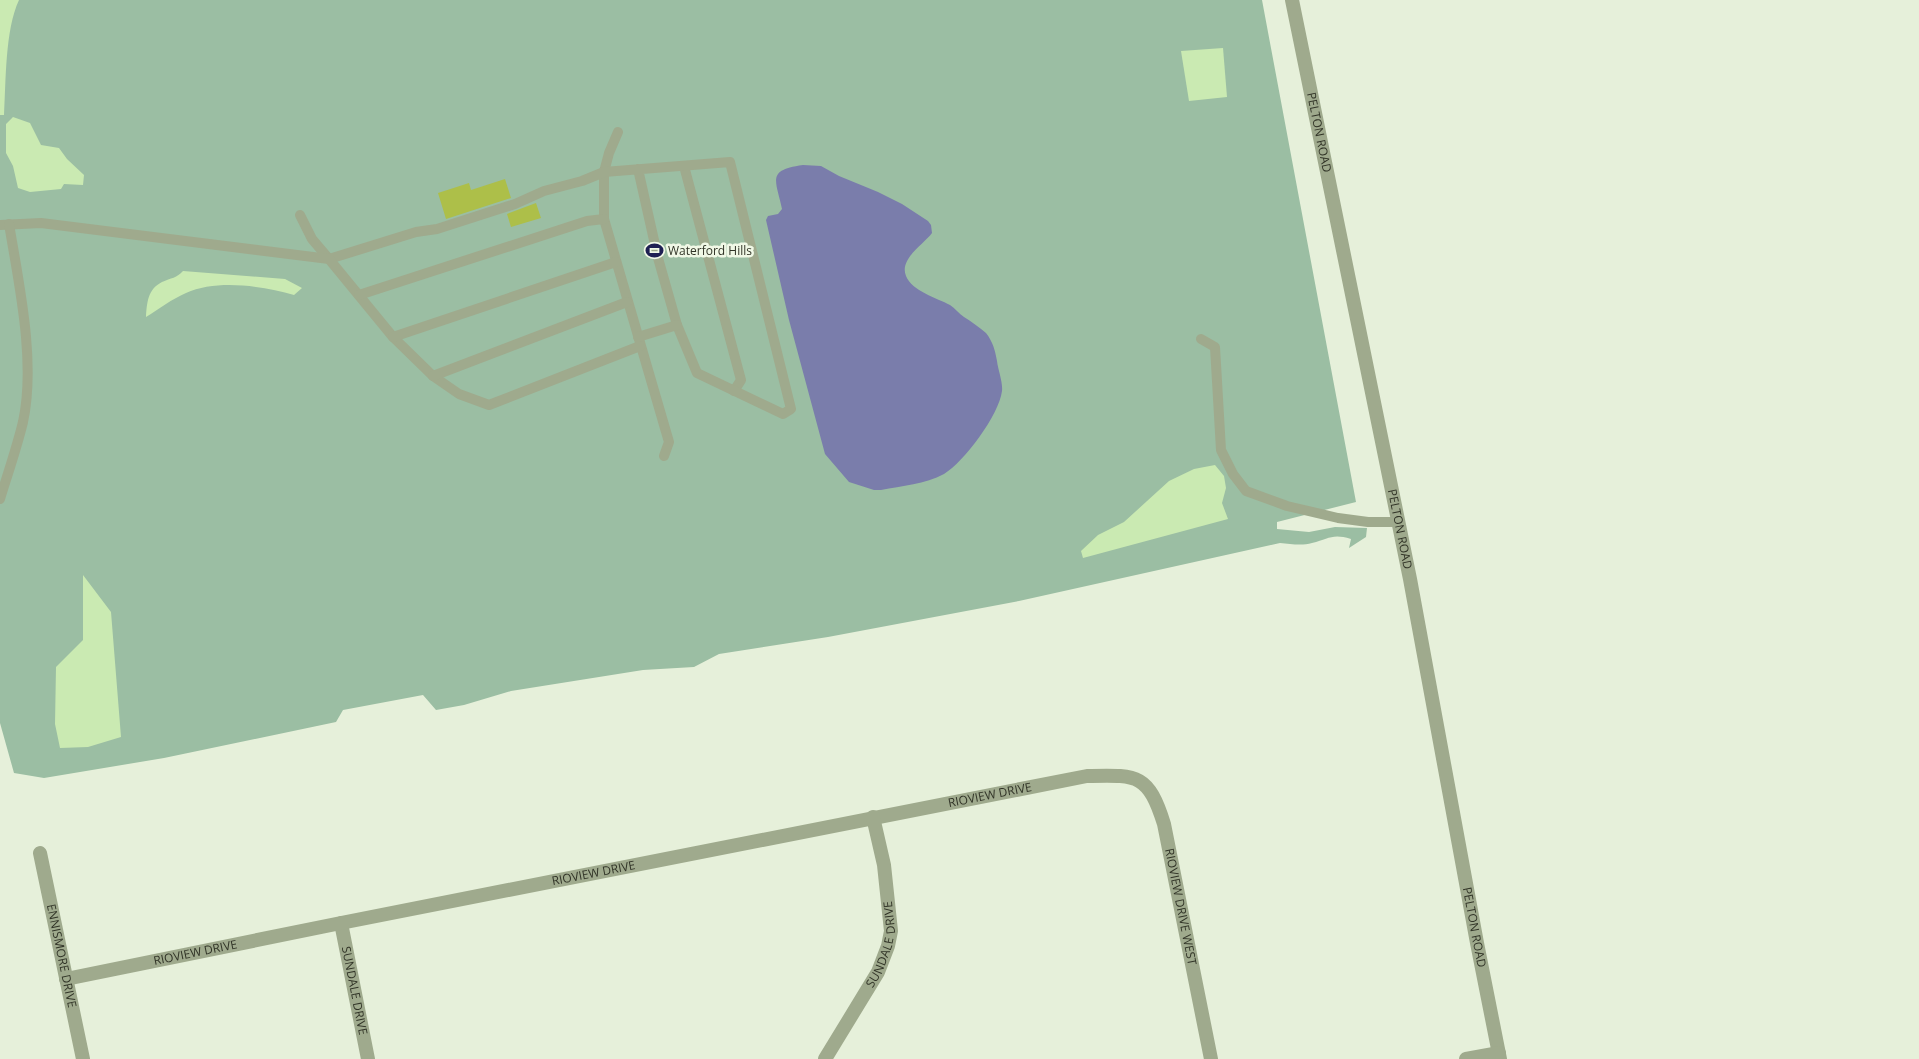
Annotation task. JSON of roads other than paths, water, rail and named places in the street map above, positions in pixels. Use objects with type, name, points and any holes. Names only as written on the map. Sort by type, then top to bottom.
[{"type":"street","name":"PELTON ROAD","points":[[1292,0],[1398,522],[1500,1056]]},
{"type":"street","name":"RIOVIEW DRIVE","points":[[66,979],[873,817],[1087,776],[1122,775]]},
{"type":"street","name":"RIOVIEW DRIVE WEST","points":[[1122,775],[1147,786],[1157,800],[1164,824],[1211,1059]]},
{"type":"street","name":"SUNDALE DRIVE","points":[[825,1059],[878,972],[888,946],[891,931],[884,865],[873,817]]},
{"type":"street","name":"ENNISMORE DRIVE","points":[[40,853],[83,1059]]},
{"type":"street","name":"SUNDALE DRIVE","points":[[341,923],[368,1059]]},
{"type":"street","points":[[1466,1059],[1500,1056]]},
{"type":"lane","points":[[618,132],[609,153],[604,172],[604,218],[669,442],[664,456]]},
{"type":"lane","points":[[0,498],[23,421],[28,376],[24,323],[5,225],[41,223],[329,259],[416,232],[437,229],[515,204],[544,191],[582,181],[604,172],[638,169],[684,166],[730,162],[791,409],[782,414],[697,373],[677,325],[658,258],[638,169]]},
{"type":"lane","points":[[684,166],[741,380],[734,391]]},
{"type":"lane","points":[[300,215],[312,239],[393,337],[433,376],[459,394],[489,404],[677,325]]},
{"type":"lane","points":[[359,295],[587,221],[604,218]]},
{"type":"lane","points":[[393,337],[616,262]]},
{"type":"lane","points":[[433,376],[627,302]]},
{"type":"lane","points":[[1201,339],[1215,347],[1221,450],[1233,474],[1246,491],[1287,506],[1338,518],[1368,522],[1398,522]]},
{"type":"water","points":[[803,165],[821,166],[902,204],[928,221],[931,225],[932,233],[909,258],[905,270],[906,276],[919,290],[950,305],[981,329],[992,343],[1002,384],[999,401],[988,425],[970,449],[944,474],[913,484],[874,490],[849,482],[825,454],[789,320],[766,220],[768,216],[778,214],[782,209],[776,184],[776,178],[779,173],[791,167]]},
{"type":"place","name":"Waterford Hills","points":[[654,251]]}]
